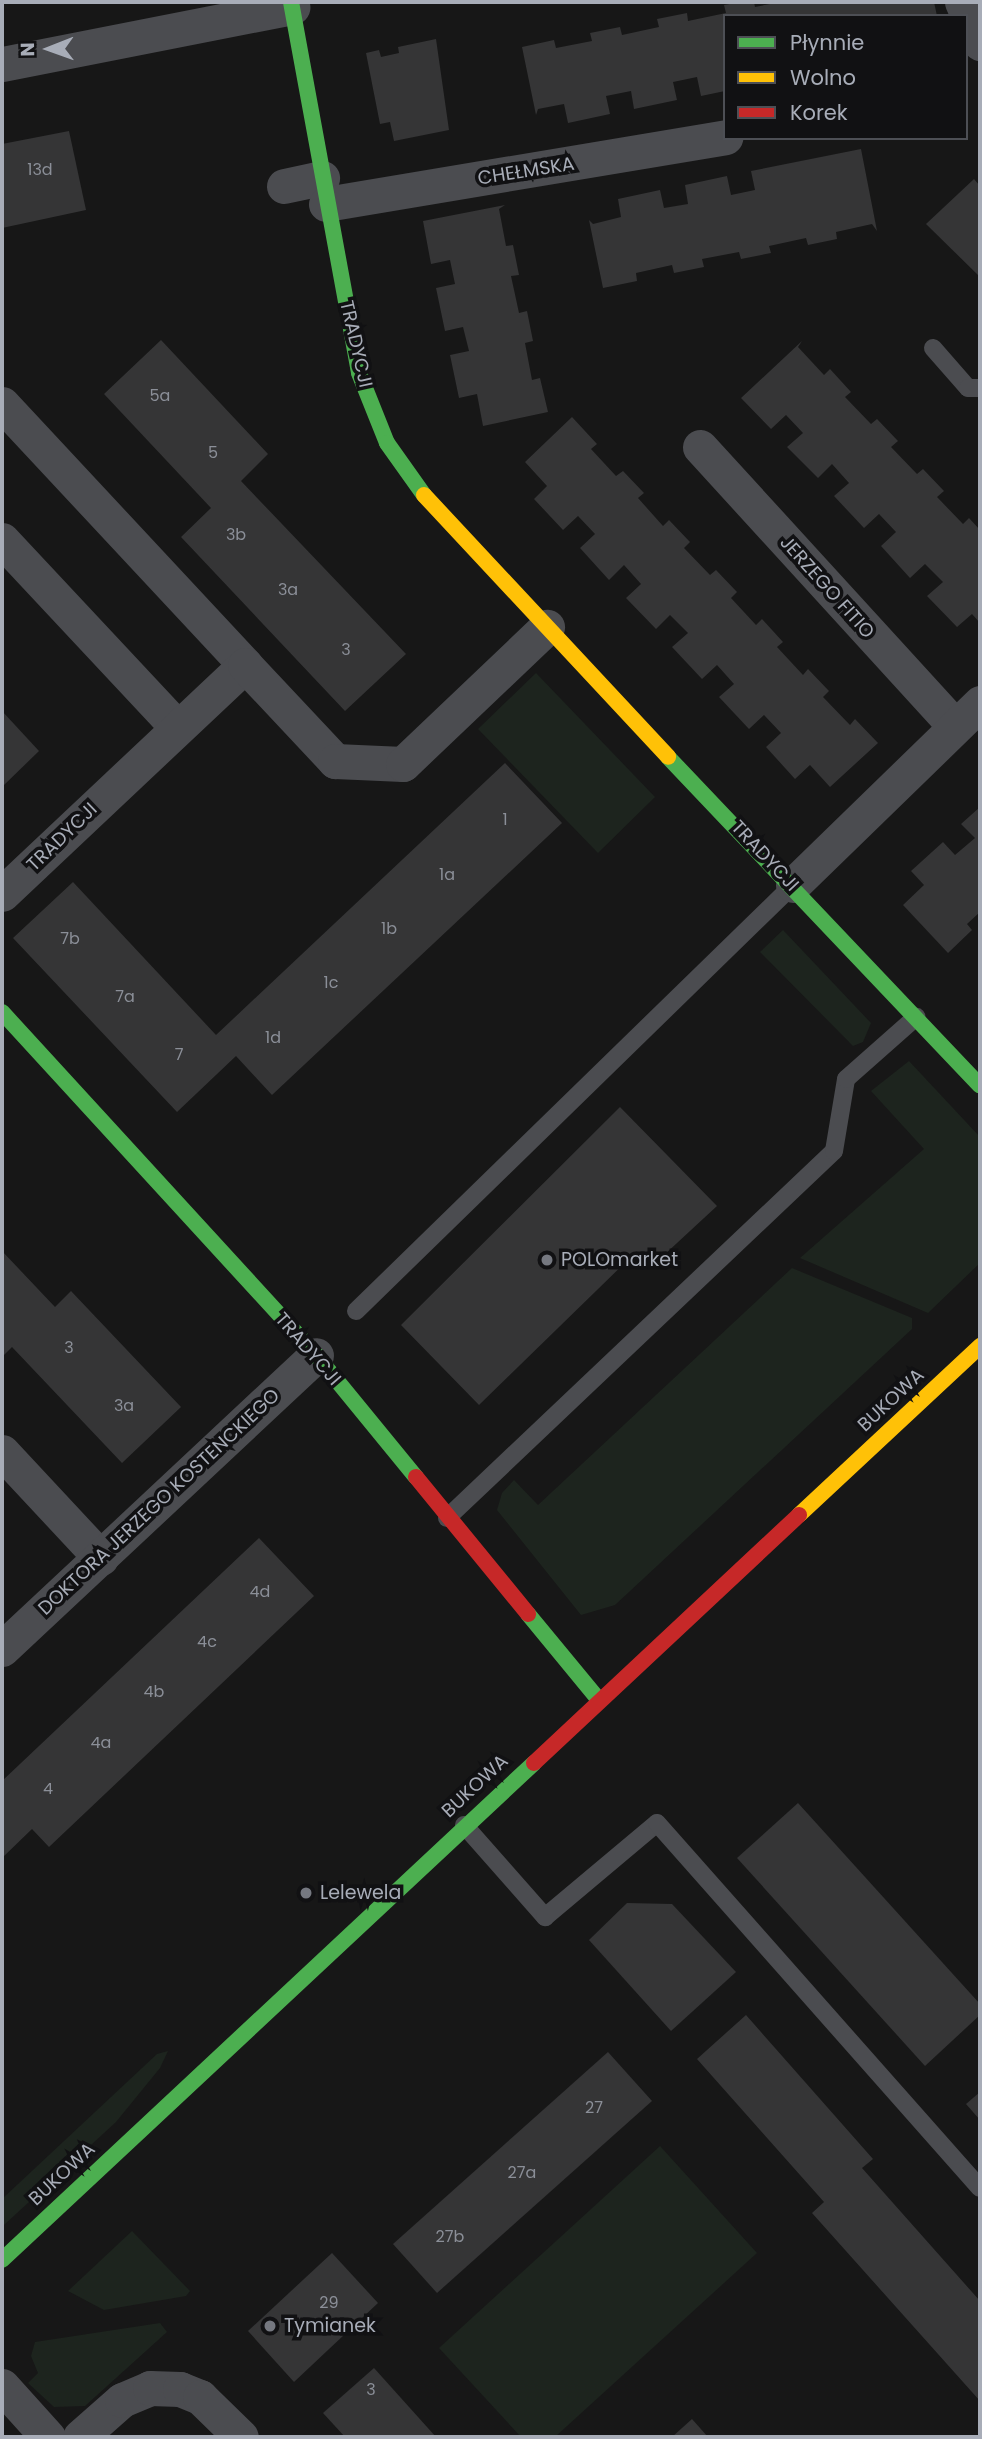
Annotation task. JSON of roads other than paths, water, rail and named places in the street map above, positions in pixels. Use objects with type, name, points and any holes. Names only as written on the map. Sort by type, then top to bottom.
[{"type":"street","points":[[2,64],[292,4]]},
{"type":"street","name":"TRADYCJI","points":[[292,4],[359,373],[387,443],[435,511],[793,885],[980,1086]]},
{"type":"street","points":[[968,16],[980,43]]},
{"type":"street","name":"CHEŁMSKA","points":[[284,186],[324,191],[723,137]]},
{"type":"street","points":[[2,404],[335,761],[403,764],[547,627]]},
{"type":"street","name":"JERZEGO FITIO","points":[[700,447],[968,715]]},
{"type":"street","points":[[2,540],[177,727]]},
{"type":"street","name":"TRADYCJI","points":[[2,894],[245,665]]},
{"type":"street","points":[[793,885],[968,715]]},
{"type":"street","name":"TRADYCJI","points":[[2,1012],[316,1355],[598,1699]]},
{"type":"street","name":"BUKOWA","points":[[2,2260],[598,1699],[980,1346]]},
{"type":"street","name":"DOKTORA JERZEGO KOSTENCKIEGO","points":[[2,1649],[316,1355]]},
{"type":"street","points":[[2,1452],[101,1558]]},
{"type":"street","points":[[2,2386],[48,2437]]},
{"type":"street","points":[[80,2437],[122,2400],[150,2388],[180,2389],[200,2397],[241,2437]]},
{"type":"lane","points":[[933,348],[968,388],[980,388]]},
{"type":"lane","points":[[356,1311],[793,885]]},
{"type":"lane","points":[[447,1518],[834,1151],[846,1079],[916,1017]]},
{"type":"lane","points":[[464,1825],[545,1917],[657,1823],[980,2188]]},
{"type":"place","name":"POLOmarket","points":[[547,1260]]},
{"type":"place","name":"Lelewela","points":[[306,1893]]},
{"type":"place","name":"Tymianek","points":[[270,2326]]}]
